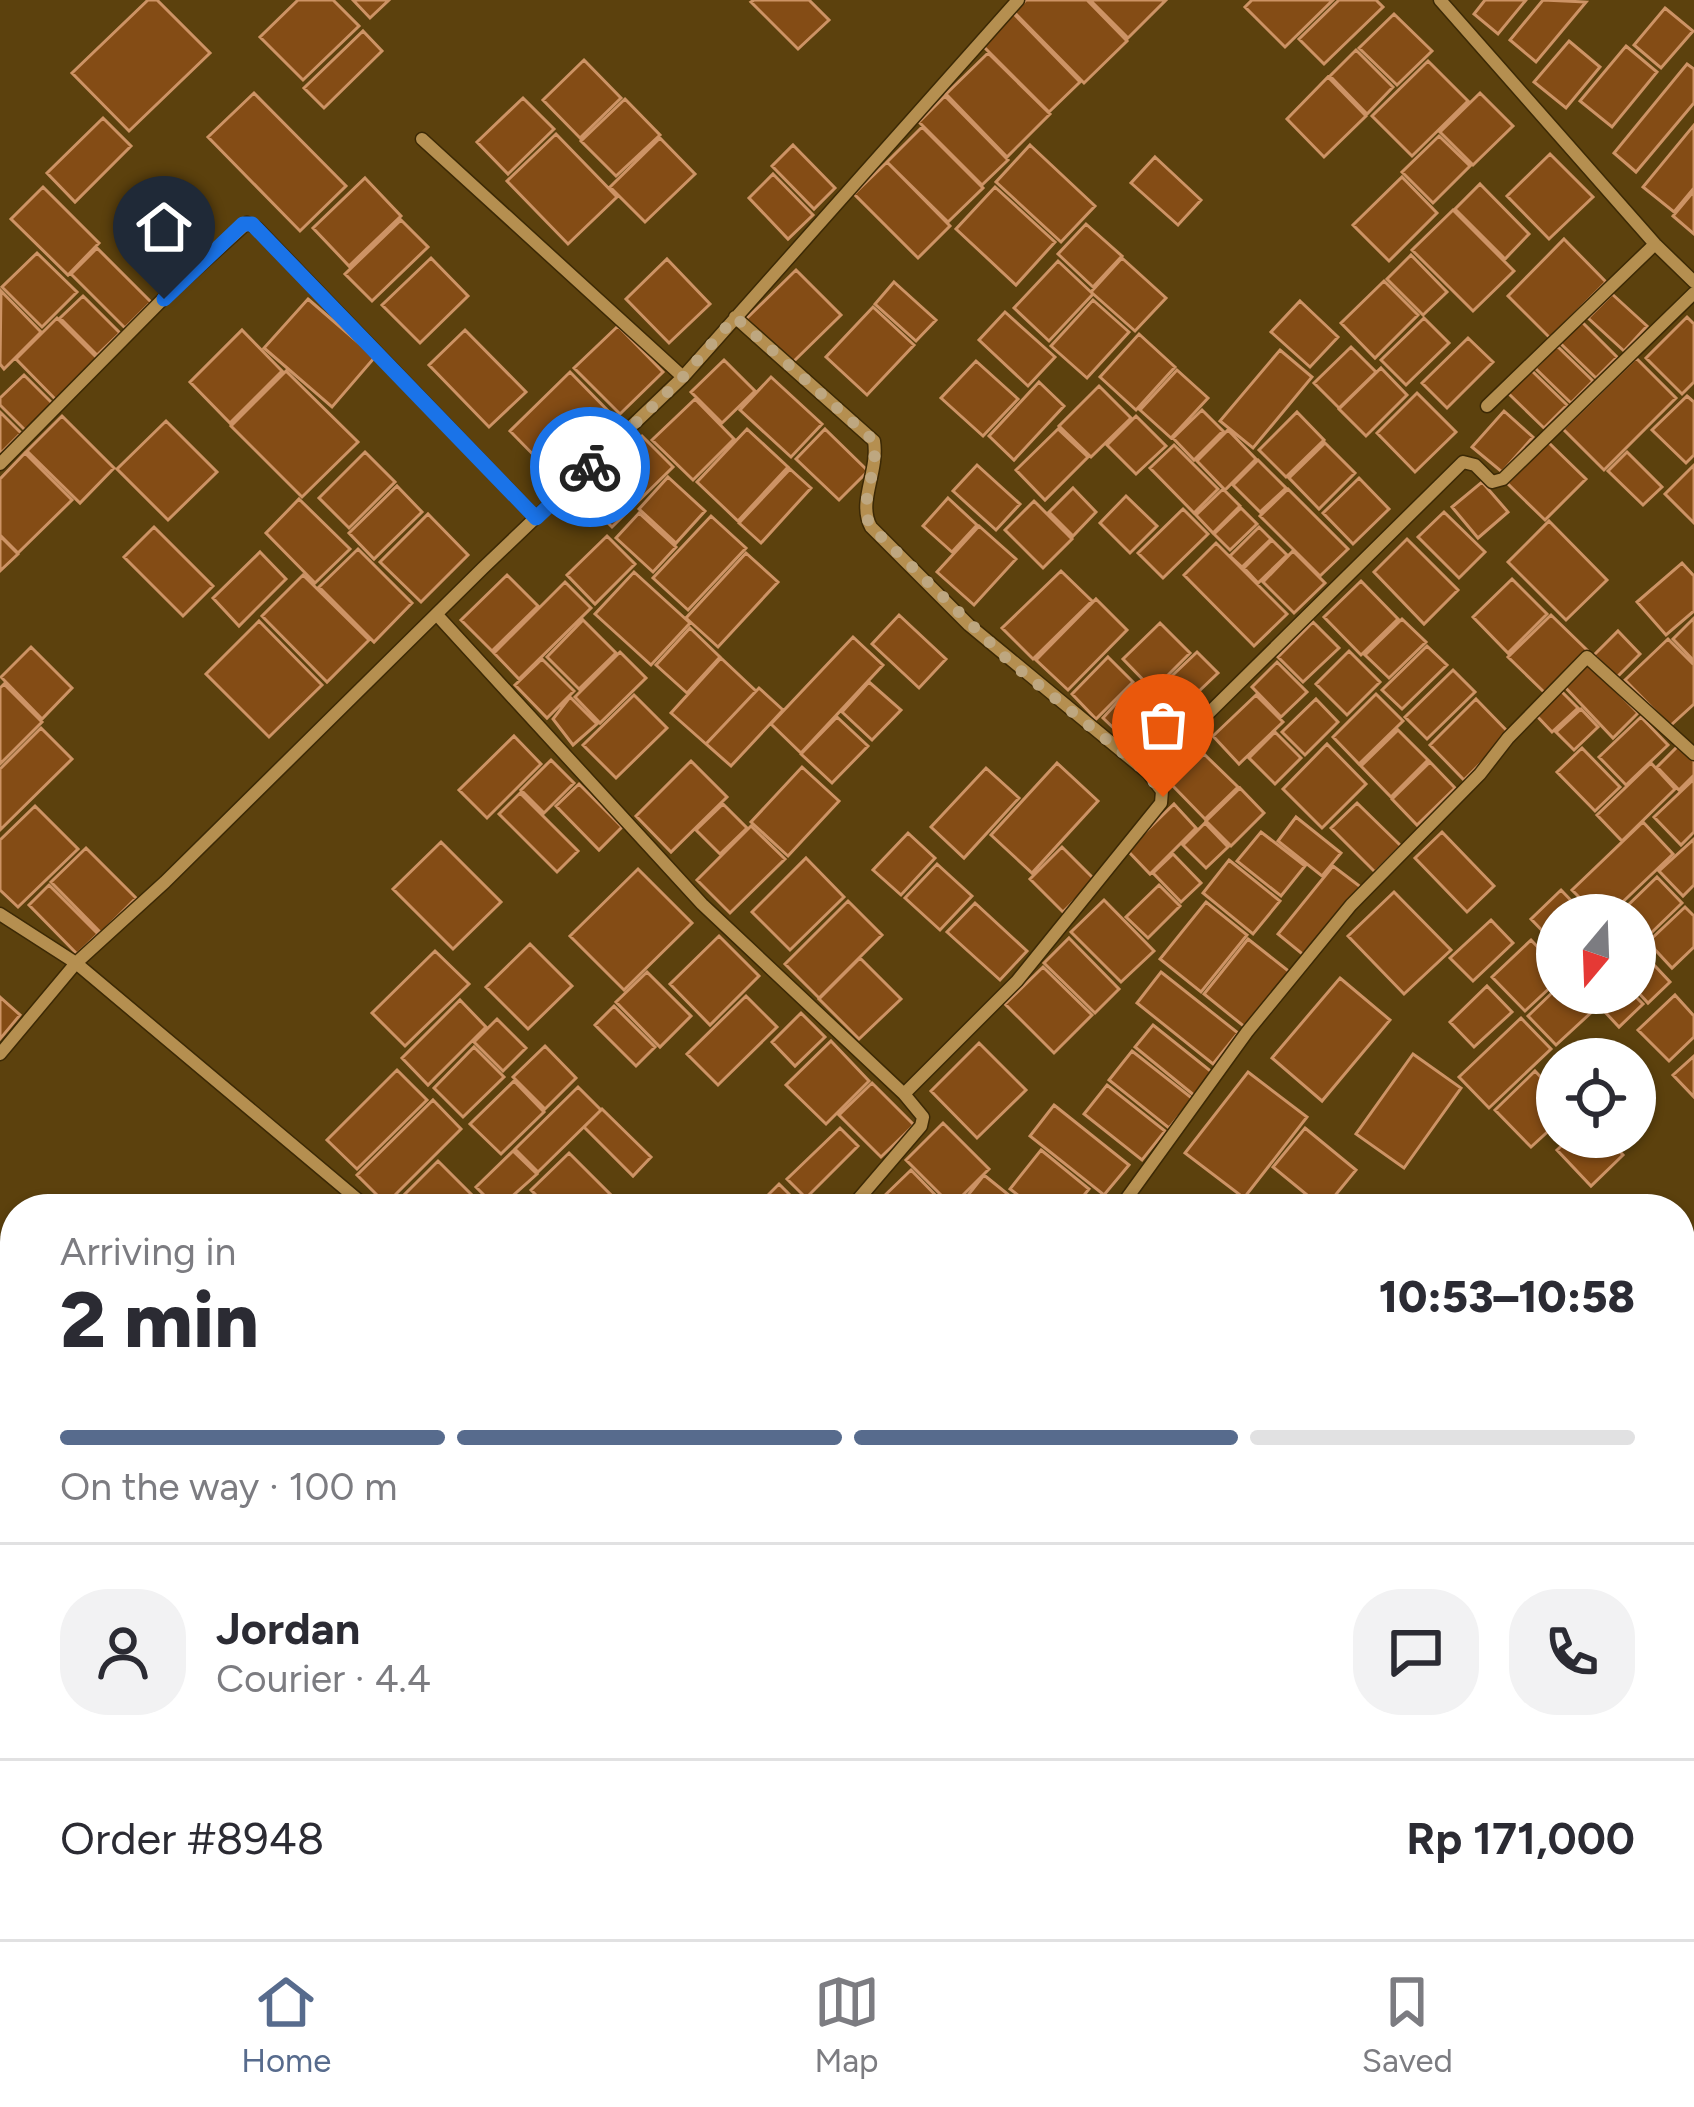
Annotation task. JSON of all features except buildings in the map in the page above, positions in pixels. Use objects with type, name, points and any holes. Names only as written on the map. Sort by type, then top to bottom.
[{"type":"street","points":[[0,1054],[76,963],[683,377],[1018,0]]},
{"type":"street","points":[[1440,0],[1694,282]]},
{"type":"street","points":[[422,139],[683,377]]},
{"type":"street","points":[[0,464],[247,223],[257,228],[536,518]]},
{"type":"street","points":[[1487,406],[1655,244]]},
{"type":"street","points":[[1148,773],[1463,462],[1474,465],[1492,482],[1503,479],[1694,292]]},
{"type":"street","points":[[735,317],[874,441],[877,459],[865,506],[871,527],[982,637],[1148,773],[1162,791],[1161,802],[1017,981],[904,1094]]},
{"type":"street","points":[[438,616],[702,904],[923,1117],[921,1126],[863,1194]]},
{"type":"street","points":[[1130,1194],[1247,1032],[1351,905],[1587,657],[1694,754]]},
{"type":"street","points":[[1682,740],[1694,729]]},
{"type":"street","points":[[0,914],[76,963],[350,1194]]},
{"type":"way so far","points":[[590,467],[683,377],[735,317],[874,441],[877,459],[865,506],[871,527],[1009,661],[1148,773],[1163,797]]},
{"type":"route","points":[[164,299],[243,224],[252,224],[536,518],[590,467]]}]
